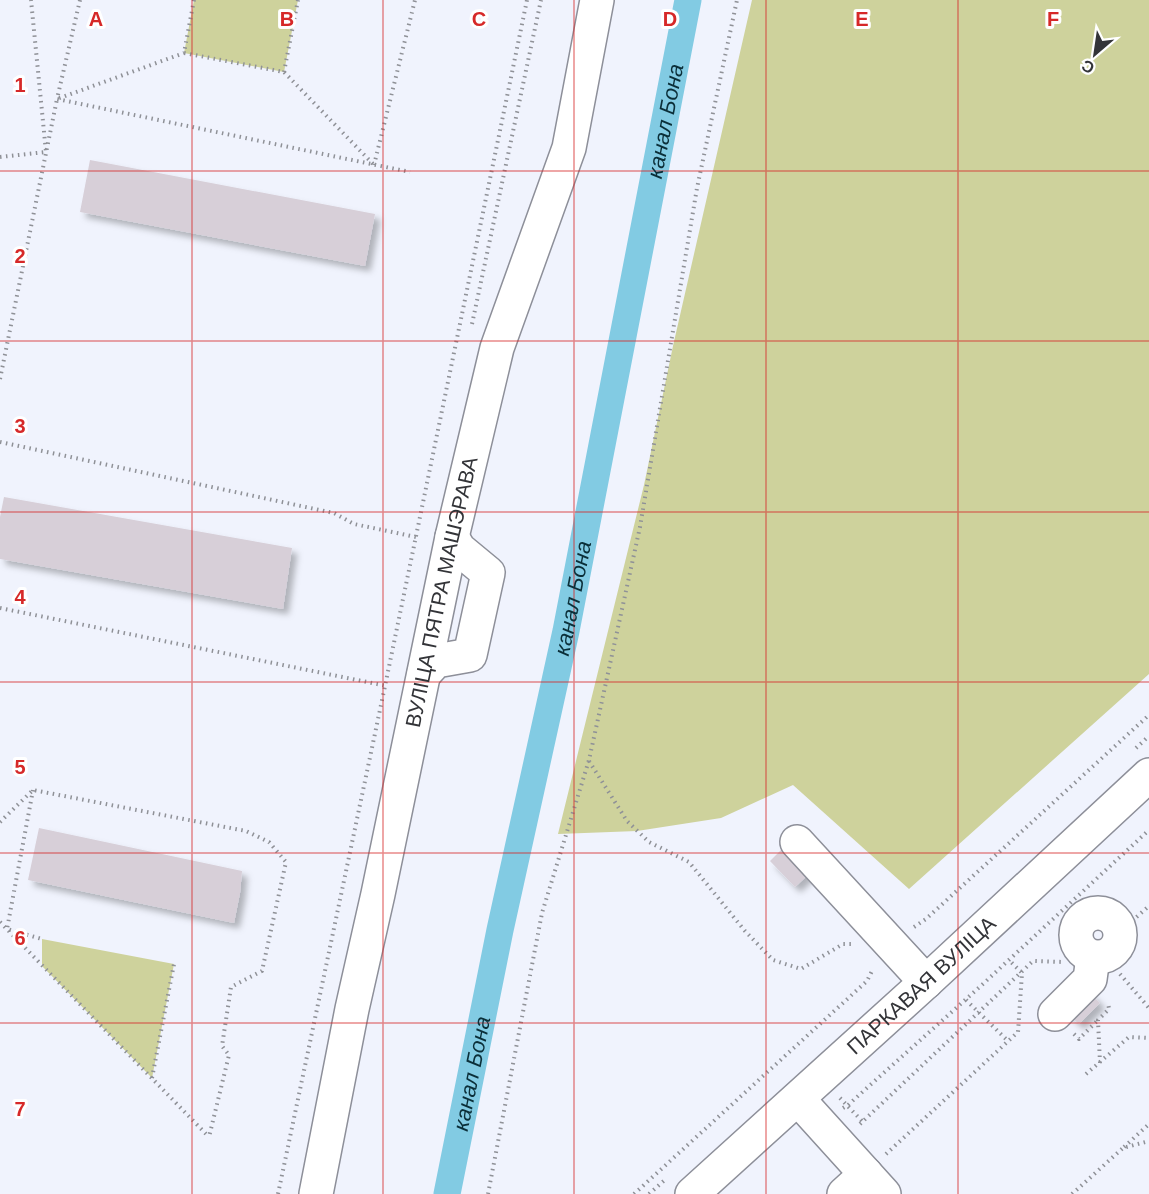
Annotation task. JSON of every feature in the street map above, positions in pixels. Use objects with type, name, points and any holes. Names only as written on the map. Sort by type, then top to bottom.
[{"type":"street","name":"ВУЛІЦА ПЯТРА МАШЭРАВА","points":[[316,1194],[352,1009],[452,537],[497,348],[569,148],[597,0]]},
{"type":"street","points":[[422,683],[436,662],[470,655],[488,573],[459,549],[452,537]]},
{"type":"street","name":"ПАРКАВАЯ ВУЛІЦА","points":[[692,1194],[807,1109],[926,982],[1149,775]]},
{"type":"street","points":[[797,842],[926,982]]},
{"type":"street","points":[[1055,1014],[1092,968],[1118,945],[1120,931],[1129,911]]},
{"type":"street","points":[[807,1109],[865,1187]]},
{"type":"path","points":[[31,0],[46,152]]},
{"type":"path","points":[[0,379],[57,99],[80,0]]},
{"type":"path","points":[[184,53],[194,0]]},
{"type":"path","points":[[285,72],[298,0]]},
{"type":"path","points":[[374,166],[415,0]]},
{"type":"path","points":[[278,1194],[527,0]]},
{"type":"path","points":[[488,1194],[542,913],[589,760],[640,527],[697,188],[737,0]]},
{"type":"path","points":[[57,99],[184,53],[285,72],[374,166]]},
{"type":"path","points":[[57,99],[410,172]]},
{"type":"path","points":[[0,157],[46,152]]},
{"type":"path","points":[[0,442],[333,513],[354,524],[416,537]]},
{"type":"path","points":[[0,608],[385,686],[422,683]]},
{"type":"path","points":[[589,760],[627,821],[648,842],[689,862],[745,931],[773,960],[801,969],[843,944],[860,944]]},
{"type":"path","points":[[0,822],[33,790]]},
{"type":"path","points":[[7,929],[33,790]]},
{"type":"path","points":[[0,922],[209,1137],[229,1055],[222,1046],[231,987],[262,971],[286,862],[269,842],[246,831],[33,790]]},
{"type":"path","points":[[807,1109],[848,1105],[966,1000],[1149,830]]},
{"type":"path","points":[[1129,911],[1132,921],[1119,974],[1149,1008]]},
{"type":"path","points":[[7,929],[42,939]]},
{"type":"path","points":[[865,1187],[1018,1032],[1022,973],[1009,960]]},
{"type":"path","points":[[853,1130],[1033,961],[1072,962],[1092,968]]},
{"type":"path","points":[[152,1078],[174,964]]},
{"type":"path","points":[[966,1000],[980,1011],[1008,1041]]},
{"type":"path","points":[[1086,1074],[1130,1037],[1149,1038]]},
{"type":"path","points":[[1072,1194],[1149,1124]]},
{"type":"path","points":[[1123,1148],[1149,1141]]},
{"type":"green space","points":[[194,0],[298,0],[284,72],[184,53]]},
{"type":"green space","points":[[752,0],[1149,0],[1149,674],[909,889],[793,785],[721,818],[637,831],[558,834],[644,485],[673,346]]},
{"type":"green space","points":[[42,939],[174,964],[152,1078],[42,966]]},
{"type":"building","points":[[90,160],[375,214],[365,266],[80,212]]},
{"type":"building","points":[[4,497],[292,548],[283,609],[0,559],[0,517]]},
{"type":"building","points":[[39,828],[242,871],[234,923],[28,880]]},
{"type":"building","points":[[784,847],[810,873],[795,887],[770,861]]},
{"type":"building","points":[[1089,992],[1100,1003],[1079,1024],[1067,1013]]},
{"type":"waterway","name":"канал Бона","points":[[447,1194],[500,930],[566,631],[688,0]]}]
